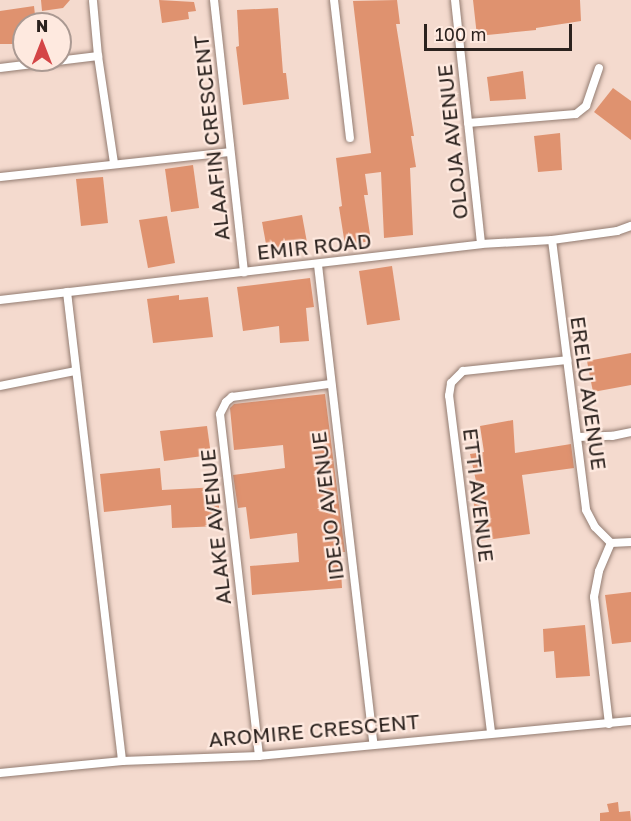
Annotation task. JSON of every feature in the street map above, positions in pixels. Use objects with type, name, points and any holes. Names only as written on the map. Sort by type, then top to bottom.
[{"type":"street","name":"ALAAFIN CRESCENT","points":[[219,0],[214,0],[244,272]]},
{"type":"street","points":[[334,0],[350,138]]},
{"type":"street","name":"OLOJA AVENUE","points":[[455,0],[481,244]]},
{"type":"street","points":[[93,1],[98,56],[114,163]]},
{"type":"street","points":[[0,68],[98,56]]},
{"type":"street","points":[[468,123],[576,114],[586,106],[599,68]]},
{"type":"street","points":[[0,177],[230,152]]},
{"type":"street","name":"EMIR ROAD","points":[[0,300],[318,265],[481,244],[552,240],[617,231],[631,226]]},
{"type":"street","name":"ERELU AVENUE","points":[[552,240],[586,510],[595,527],[611,543]]},
{"type":"street","name":"IDEJO AVENUE","points":[[318,265],[373,743]]},
{"type":"street","points":[[67,292],[122,761]]},
{"type":"street","name":"ETTI AVENUE","points":[[491,732],[449,396],[451,383],[463,371],[567,360]]},
{"type":"street","points":[[0,386],[75,371]]},
{"type":"street","name":"ALAKE AVENUE","points":[[259,756],[220,414],[226,402],[232,397],[330,384]]},
{"type":"street","points":[[578,437],[612,436],[631,432]]},
{"type":"street","points":[[609,724],[594,597],[599,571],[611,543],[631,542]]},
{"type":"street","name":"AROMIRE CRESCENT","points":[[0,773],[122,761],[259,756],[491,732],[631,722]]},
{"type":"building","points":[[41,0],[70,0],[63,8],[42,11]]},
{"type":"building","points":[[159,0],[194,2],[196,11],[188,12],[189,19],[162,23]]},
{"type":"building","points":[[397,0],[400,24],[396,24],[414,136],[411,136],[416,167],[410,168],[413,235],[384,238],[381,172],[365,174],[368,195],[364,195],[371,241],[345,245],[339,207],[342,206],[336,158],[371,153],[353,1]]},
{"type":"building","points":[[473,0],[580,0],[581,21],[536,28],[536,30],[477,36]]},
{"type":"building","points":[[34,6],[35,12],[12,12],[12,44],[0,44],[0,11]]},
{"type":"building","points":[[278,8],[283,73],[286,73],[289,99],[243,105],[236,47],[239,46],[237,10]]},
{"type":"building","points":[[523,71],[526,99],[490,101],[487,77]]},
{"type":"building","points":[[613,88],[631,101],[631,140],[594,112]]},
{"type":"building","points":[[560,133],[562,170],[538,172],[534,136]]},
{"type":"building","points":[[193,165],[199,208],[171,212],[165,169]]},
{"type":"building","points":[[103,177],[108,223],[81,226],[76,179]]},
{"type":"building","points":[[302,215],[308,248],[268,255],[262,222]]},
{"type":"building","points":[[167,216],[175,263],[148,268],[139,220]]},
{"type":"building","points":[[392,266],[400,320],[367,325],[359,271]]},
{"type":"building","points":[[310,278],[314,307],[306,308],[309,341],[280,343],[279,326],[243,331],[237,287]]},
{"type":"building","points":[[179,295],[179,300],[208,297],[213,337],[153,343],[147,299]]},
{"type":"building","points":[[631,353],[631,385],[593,392],[587,361]]},
{"type":"building","points":[[325,394],[345,552],[340,552],[342,588],[252,595],[250,566],[299,562],[297,533],[250,539],[246,507],[238,508],[233,475],[285,468],[283,445],[234,450],[230,408],[234,404]]},
{"type":"building","points":[[513,420],[515,453],[571,444],[574,468],[522,475],[530,534],[479,541],[472,491],[478,490],[470,454],[484,452],[480,426]]},
{"type":"building","points":[[207,426],[211,455],[164,461],[160,431]]},
{"type":"building","points":[[160,468],[162,490],[218,487],[220,526],[172,528],[171,505],[104,512],[100,474]]},
{"type":"building","points":[[631,592],[631,642],[612,644],[605,595]]},
{"type":"building","points":[[585,625],[590,676],[556,678],[554,651],[544,652],[543,629]]},
{"type":"building","points":[[618,802],[619,812],[630,811],[631,821],[600,821],[600,813],[609,812],[607,804]]}]
